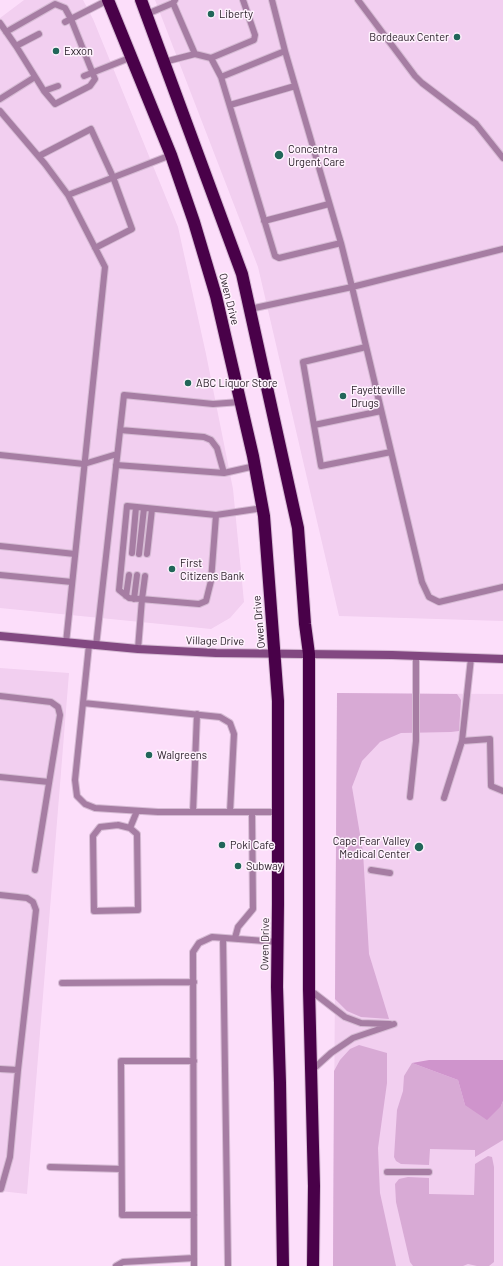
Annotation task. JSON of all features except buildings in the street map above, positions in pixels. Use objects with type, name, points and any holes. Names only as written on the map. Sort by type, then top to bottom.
[{"type":"highway","name":"Owen Drive","points":[[108,0],[171,155],[194,222],[216,296],[255,466],[263,508],[278,701],[278,942],[276,986],[280,1083],[283,1266]]},
{"type":"highway","name":"Owen Drive","points":[[141,0],[242,274],[298,528],[305,624],[309,654],[309,990],[314,1186],[313,1266]]},
{"type":"main road","name":"Village Drive","points":[[0,636],[92,646],[216,653],[275,653],[503,659]]},
{"type":"lane","points":[[65,22],[108,0]]},
{"type":"lane","points":[[164,62],[195,54],[211,58],[254,40],[256,35],[243,0]]},
{"type":"lane","points":[[272,0],[295,86],[341,243],[422,582],[429,597],[439,602],[503,587]]},
{"type":"lane","points":[[358,0],[415,76],[476,124],[503,158]]},
{"type":"lane","points":[[147,14],[174,2],[195,54]]},
{"type":"lane","points":[[0,23],[44,91],[55,104],[90,86],[95,79],[71,19],[65,8],[55,4],[6,32]]},
{"type":"lane","points":[[16,46],[39,34]]},
{"type":"lane","points":[[221,77],[285,50]]},
{"type":"lane","points":[[84,76],[132,57]]},
{"type":"lane","points":[[211,58],[221,77],[275,256],[279,258],[341,243]]},
{"type":"lane","points":[[0,99],[35,76]]},
{"type":"lane","points":[[44,91],[58,86]]},
{"type":"lane","points":[[230,105],[295,86]]},
{"type":"lane","points":[[0,111],[39,156],[68,194],[105,267],[66,643]]},
{"type":"lane","points":[[39,156],[92,128],[113,177],[132,229],[95,248]]},
{"type":"lane","points":[[68,194],[171,155]]},
{"type":"lane","points":[[264,221],[329,204]]},
{"type":"lane","points":[[250,309],[352,287],[503,249]]},
{"type":"lane","points":[[366,348],[303,362],[321,466],[390,452]]},
{"type":"lane","points":[[240,402],[213,404],[124,395],[74,780],[77,796],[85,804],[95,808],[137,811],[278,812]]},
{"type":"lane","points":[[314,425],[381,411]]},
{"type":"lane","points":[[120,430],[204,437],[211,440],[217,448],[224,473]]},
{"type":"lane","points":[[0,456],[84,464],[117,454]]},
{"type":"lane","points":[[116,465],[224,473],[255,466]]},
{"type":"lane","points":[[216,515],[211,581],[206,601],[199,604],[129,598],[119,590],[127,506],[216,515],[263,508]]},
{"type":"lane","points":[[132,553],[136,507]]},
{"type":"lane","points":[[139,554],[144,508]]},
{"type":"lane","points":[[147,554],[152,508]]},
{"type":"lane","points":[[0,546],[75,554]]},
{"type":"lane","points":[[0,575],[72,582]]},
{"type":"lane","points":[[126,596],[129,575]]},
{"type":"lane","points":[[134,598],[137,575]]},
{"type":"lane","points":[[138,649],[145,576]]},
{"type":"lane","points":[[410,797],[416,741],[416,656]]},
{"type":"lane","points":[[444,798],[462,741],[471,658]]},
{"type":"lane","points":[[0,696],[51,702],[58,707],[60,715],[35,870]]},
{"type":"lane","points":[[83,702],[220,716],[230,723],[234,734],[230,812]]},
{"type":"lane","points":[[193,812],[197,714]]},
{"type":"lane","points":[[462,741],[490,740],[491,786],[503,791]]},
{"type":"lane","points":[[0,777],[49,782]]},
{"type":"lane","points":[[130,828],[137,811]]},
{"type":"lane","points":[[235,938],[238,928],[253,909],[252,812]]},
{"type":"lane","points":[[118,825],[130,828],[137,834],[138,910],[94,911],[93,836],[100,827],[118,825]]},
{"type":"lane","points":[[371,870],[390,874]]},
{"type":"lane","points":[[0,895],[27,898],[33,902],[36,910],[10,1157],[1,1189],[0,1188]]},
{"type":"lane","points":[[194,1266],[193,952],[199,943],[212,937],[278,942]]},
{"type":"lane","points":[[223,938],[228,1266]]},
{"type":"lane","points":[[62,983],[194,982]]},
{"type":"lane","points":[[309,990],[345,1017],[361,1023],[394,1024],[353,1038],[332,1053],[312,1071]]},
{"type":"lane","points":[[194,1061],[121,1061],[122,1215],[194,1215]]},
{"type":"lane","points":[[0,1069],[18,1070]]},
{"type":"lane","points":[[50,1167],[122,1170]]},
{"type":"lane","points":[[387,1172],[429,1172]]},
{"type":"lane","points":[[116,1266],[123,1262],[194,1258]]},
{"type":"shaded area","points":[[24,0],[83,0],[93,19],[178,227],[206,354],[233,489],[244,602],[230,618],[211,629],[0,608],[0,18]]},
{"type":"shaded area","name":"Bordeaux Center","points":[[155,0],[503,0],[503,621],[339,616],[258,267]]},
{"type":"shaded area","points":[[0,668],[69,673],[27,1194],[0,1191]]},
{"type":"shaded area","name":"Cape Fear Valley Medical Center","points":[[337,693],[503,694],[503,1266],[333,1266]]},
{"type":"shaded area","points":[[337,693],[457,694],[461,700],[459,731],[401,733],[380,742],[362,761],[352,787],[363,852],[369,954],[389,1019],[361,1017],[347,1011],[335,999]]},
{"type":"shaded area","points":[[359,1045],[387,1053],[387,1083],[378,1148],[379,1172],[380,1193],[396,1266],[333,1266],[334,1071],[340,1060],[350,1049]]},
{"type":"shaded area","points":[[429,1060],[503,1060],[503,1101],[501,1106],[487,1120],[465,1105],[458,1080],[412,1063]]},
{"type":"shaded area","points":[[412,1063],[458,1080],[465,1105],[501,1106],[503,1101],[503,1140],[475,1157],[475,1150],[430,1149],[429,1165],[401,1164],[396,1161],[394,1157],[397,1110],[403,1091],[404,1076]]},
{"type":"shaded area","points":[[488,1156],[492,1157],[494,1167],[494,1262],[489,1266],[468,1264],[463,1266],[413,1266],[410,1262],[396,1202],[395,1184],[399,1179],[408,1177],[429,1178],[429,1194],[474,1195],[475,1164]]},
{"type":"place","name":"Liberty","points":[[211,14]]},
{"type":"place","name":"Bordeaux Center","points":[[457,37]]},
{"type":"place","name":"Exxon","points":[[56,51]]},
{"type":"place","name":"Concentra Urgent Care","points":[[279,155]]},
{"type":"place","name":"ABC Liquor Store","points":[[188,383]]},
{"type":"place","name":"Fayetteville Drugs","points":[[343,396]]},
{"type":"place","name":"First Citizens Bank","points":[[172,569]]},
{"type":"place","name":"Walgreens","points":[[149,755]]},
{"type":"place","name":"Poki Cafe","points":[[222,845]]},
{"type":"place","name":"Cape Fear Valley Medical Center","points":[[419,847]]},
{"type":"place","name":"Subway","points":[[238,866]]}]
